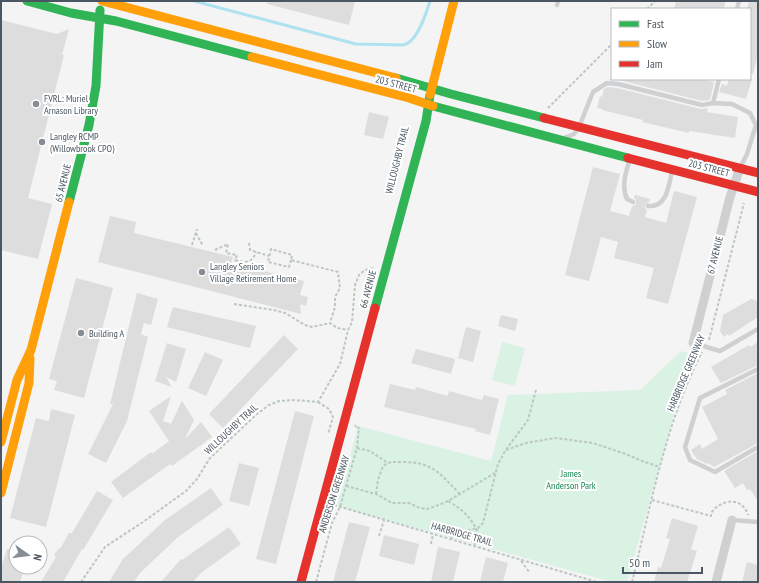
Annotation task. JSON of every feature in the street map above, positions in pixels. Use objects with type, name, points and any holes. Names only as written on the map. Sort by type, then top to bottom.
[{"type":"main road","name":"203 STREET","points":[[27,1],[71,13],[116,21],[758,192]]},
{"type":"main road","name":"203 STREET","points":[[101,1],[451,94],[758,173]]},
{"type":"main road","name":"65 AVENUE","points":[[1,442],[17,380],[31,350],[89,125],[96,86],[101,1]]},
{"type":"main road","name":"66 AVENUE","points":[[301,582],[424,128],[431,88],[454,1]]},
{"type":"main road","name":"65 AVENUE","points":[[1,493],[29,383],[31,350]]},
{"type":"street","name":"67 AVENUE","points":[[693,342],[733,185],[740,168]]},
{"type":"street","points":[[716,582],[732,520]]},
{"type":"lane","points":[[713,103],[719,80]]},
{"type":"lane","points":[[559,140],[574,134],[579,127],[594,92],[606,83],[618,84],[702,105],[713,103],[732,104],[750,113],[757,124],[747,154],[740,168]]},
{"type":"lane","points":[[630,158],[624,179],[624,194],[633,202]]},
{"type":"lane","points":[[648,206],[654,206],[660,203],[664,198],[672,169]]},
{"type":"lane","points":[[693,342],[720,351],[758,329]]},
{"type":"lane","points":[[758,369],[700,398],[685,447],[690,460],[716,472],[758,447]]},
{"type":"lane","points":[[732,520],[758,522]]},
{"type":"path","points":[[547,109],[611,45]]},
{"type":"path","name":"HARBRIDGE GREENWAY","points":[[632,582],[664,450],[685,392],[710,337],[744,204]]},
{"type":"path","points":[[192,245],[197,229]]},
{"type":"path","points":[[196,233],[203,246]]},
{"type":"path","points":[[249,243],[250,250],[269,256]]},
{"type":"path","points":[[216,250],[228,244],[226,253],[237,255],[235,260],[243,262],[249,262],[254,258],[256,252]]},
{"type":"path","points":[[271,249],[292,255],[291,260],[289,268],[268,262],[271,249]]},
{"type":"path","points":[[291,260],[338,272],[340,288],[335,297],[335,307],[330,323]]},
{"type":"path","points":[[327,440],[333,417],[329,409],[318,402],[340,364],[348,330],[352,322],[355,285],[359,275],[365,270],[374,269],[378,266]]},
{"type":"path","points":[[234,304],[284,313],[305,326],[312,327],[330,323]]},
{"type":"path","points":[[330,323],[336,328],[348,330]]},
{"type":"path","points":[[451,539],[454,534],[476,529],[483,523],[498,464],[505,451],[528,420],[536,390]]},
{"type":"path","name":"WILLOUGHBY TRAIL","points":[[81,582],[105,547],[186,491],[197,479],[210,458],[257,414],[279,400],[318,402]]},
{"type":"path","name":"ANDERSON GREENWAY","points":[[316,582],[332,523],[340,507],[357,448],[359,428],[355,427],[357,420]]},
{"type":"path","points":[[505,451],[526,444],[555,438],[593,443],[660,466]]},
{"type":"path","points":[[357,448],[377,455],[388,463]]},
{"type":"path","points":[[376,494],[382,468],[388,463],[409,462],[431,467],[436,470],[460,494]]},
{"type":"path","points":[[346,486],[376,494],[392,503],[409,503],[423,509],[432,508],[448,501],[496,472]]},
{"type":"path","points":[[652,500],[711,516],[711,513],[716,506],[726,501],[735,502],[746,509],[749,518],[748,522]]},
{"type":"path","points":[[448,501],[465,512],[476,529],[478,533],[474,546]]},
{"type":"path","name":"HARBRIDGE TRAIL","points":[[323,502],[598,582]]},
{"type":"path","points":[[379,536],[384,520]]},
{"type":"path","points":[[431,544],[433,534]]},
{"type":"path","points":[[521,560],[530,573]]},
{"type":"green space","points":[[502,342],[525,348],[515,386],[492,380]]},
{"type":"green space","name":"James Anderson Park","points":[[681,351],[691,354],[627,582],[612,582],[337,506],[358,426],[491,461],[508,395],[640,390]]},
{"type":"building","points":[[268,1],[355,1],[349,25],[267,4]]},
{"type":"building","points":[[676,1],[725,1],[724,8],[674,8]]},
{"type":"building","points":[[749,1],[758,1],[758,55],[753,74],[751,74],[751,8],[747,8]]},
{"type":"building","points":[[1,20],[57,34],[69,29],[62,55],[64,55],[28,198],[52,204],[38,259],[1,250]]},
{"type":"building","points":[[752,79],[746,99],[719,92],[722,84],[727,86],[729,80]]},
{"type":"building","points":[[619,80],[706,80],[714,82],[710,100],[702,101]]},
{"type":"building","points":[[608,87],[701,109],[708,108],[707,112],[738,117],[735,138],[689,131],[689,133],[642,122],[643,120],[597,108],[600,96],[602,97],[604,89]]},
{"type":"building","points":[[369,112],[389,117],[383,139],[364,135]]},
{"type":"building","points":[[593,167],[620,174],[610,211],[629,216],[632,206],[636,203],[634,198],[635,195],[650,199],[645,205],[647,210],[645,217],[666,223],[674,191],[697,197],[668,304],[646,298],[654,268],[614,258],[618,242],[601,237],[589,281],[565,275]]},
{"type":"building","name":"Langley Seniors Village Retirement Home","points":[[110,216],[136,222],[134,233],[233,257],[231,263],[304,281],[300,295],[308,297],[306,306],[300,304],[301,314],[98,262]]},
{"type":"building","name":"Building A","points":[[76,278],[113,288],[84,398],[54,390],[57,381],[49,379]]},
{"type":"building","points":[[137,293],[158,299],[151,325],[144,323],[141,334],[148,337],[127,421],[106,463],[88,454],[113,404],[110,404]]},
{"type":"building","points":[[751,299],[758,301],[758,317],[729,336],[728,334],[724,337],[720,331],[723,315]]},
{"type":"building","points":[[173,307],[256,326],[250,348],[167,327]]},
{"type":"building","points":[[501,315],[518,319],[515,331],[498,326]]},
{"type":"building","points":[[466,327],[481,331],[473,362],[458,358]]},
{"type":"building","points":[[284,335],[298,349],[223,428],[209,414]]},
{"type":"building","points":[[758,342],[758,365],[721,383],[711,367],[749,345],[750,347]]},
{"type":"building","points":[[167,343],[186,349],[176,382],[166,377],[172,387],[155,381]]},
{"type":"building","points":[[416,349],[455,359],[451,374],[411,363]]},
{"type":"building","points":[[205,352],[223,360],[206,396],[188,388]]},
{"type":"building","points":[[758,373],[758,443],[714,467],[697,459],[691,450],[700,444],[702,449],[718,439],[702,407],[727,394],[725,390]]},
{"type":"building","points":[[390,384],[415,390],[416,387],[448,396],[449,391],[482,400],[484,395],[499,399],[490,435],[475,431],[476,429],[384,407]]},
{"type":"building","points":[[171,396],[163,421],[171,424],[182,401],[194,420],[185,439],[201,422],[212,437],[172,466],[170,464],[123,498],[111,482],[151,452],[152,454],[169,441],[149,411]]},
{"type":"building","points":[[51,409],[75,415],[46,527],[10,518],[36,418],[49,421]]},
{"type":"building","points":[[295,411],[314,416],[276,564],[256,559]]},
{"type":"building","points":[[758,451],[758,501],[750,489],[747,490],[743,483],[735,488],[724,471]]},
{"type":"building","points":[[239,463],[259,468],[249,506],[229,501]]},
{"type":"building","points":[[211,488],[223,505],[178,537],[140,573],[134,582],[109,582],[123,559],[165,520]]},
{"type":"building","points":[[97,491],[113,500],[63,582],[41,582],[45,575],[48,575],[48,570],[56,557],[54,555],[59,548],[60,549],[69,533],[72,533]]},
{"type":"building","points":[[672,518],[698,526],[691,549],[697,551],[687,582],[654,582],[658,567],[661,568],[670,539],[666,538]]},
{"type":"building","points":[[349,522],[370,527],[355,582],[333,582]]},
{"type":"building","points":[[229,527],[241,544],[201,573],[193,582],[161,582],[181,559],[182,560]]},
{"type":"building","points":[[384,535],[419,544],[414,565],[379,556]]},
{"type":"building","points":[[438,547],[460,552],[453,582],[431,582]]},
{"type":"building","points":[[8,549],[8,575],[22,575],[20,582],[1,582],[1,568]]},
{"type":"building","points":[[486,557],[508,563],[503,582],[480,582]]},
{"type":"building","points":[[747,562],[758,565],[758,582],[742,582]]},
{"type":"waterway","points":[[194,1],[356,44],[403,45],[408,43],[417,34],[430,1]]},
{"type":"traffic: fast","points":[[27,1],[71,13],[116,21],[252,57]]},
{"type":"traffic: fast","points":[[69,202],[89,125],[96,86],[100,10]]},
{"type":"traffic: fast","points":[[396,78],[544,118]]},
{"type":"traffic: fast","points":[[375,308],[426,121],[430,95]]},
{"type":"traffic: fast","points":[[433,106],[628,158]]},
{"type":"traffic: slow","points":[[102,1],[396,78]]},
{"type":"traffic: slow","points":[[430,95],[454,1]]},
{"type":"traffic: slow","points":[[252,57],[409,98],[433,106]]},
{"type":"traffic: slow","points":[[1,442],[17,380],[31,350],[69,202]]},
{"type":"traffic: slow","points":[[1,493],[29,383],[30,358]]},
{"type":"traffic: jam","points":[[544,118],[758,173]]},
{"type":"traffic: jam","points":[[628,158],[758,192]]},
{"type":"traffic: jam","points":[[301,582],[375,308]]},
{"type":"place","name":"FVRL: Muriel Arnason Library","points":[[36,104]]},
{"type":"place","name":"Langley RCMP (Willowbrook CPO)","points":[[42,142]]},
{"type":"place","name":"Langley Seniors Village Retirement Home","points":[[202,272]]},
{"type":"place","name":"Building A","points":[[81,333]]}]
